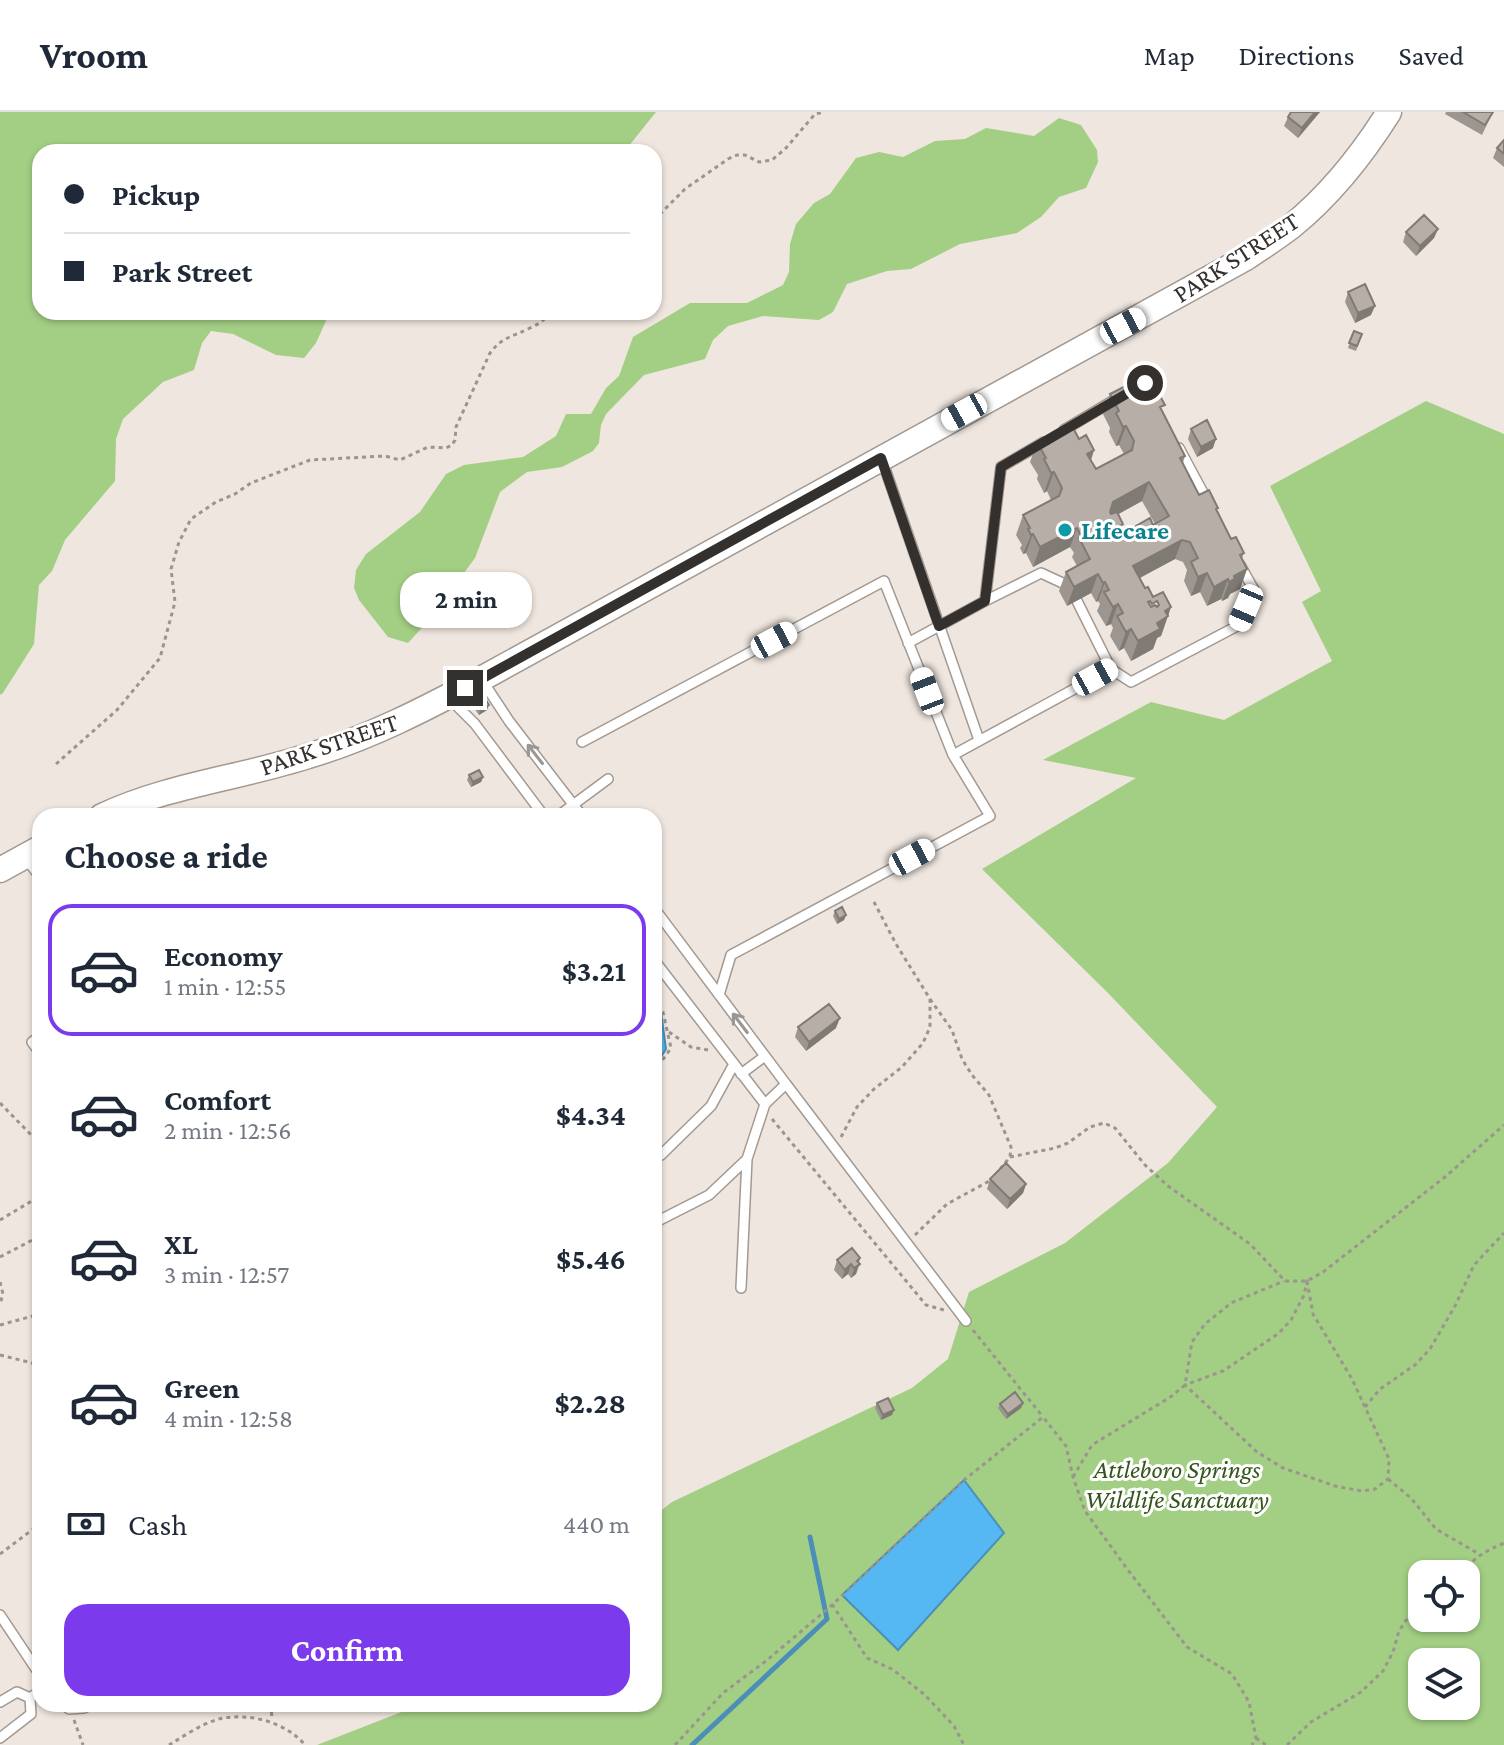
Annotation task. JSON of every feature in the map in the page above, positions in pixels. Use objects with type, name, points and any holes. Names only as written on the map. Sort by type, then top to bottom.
[{"type":"main road","name":"PARK STREET","points":[[123,808],[166,792],[305,757],[359,739],[448,697],[1163,304],[1258,250],[1291,227],[1324,198],[1355,161],[1389,112]]},
{"type":"main road","points":[[0,870],[32,852]]},
{"type":"lane","points":[[985,601],[1001,467],[1119,398]]},
{"type":"lane","points":[[1174,438],[1210,507]]},
{"type":"lane","points":[[881,458],[979,740]]},
{"type":"lane","points":[[1077,601],[1111,669],[1131,682],[1239,625],[1254,590],[1232,549]]},
{"type":"lane","points":[[908,643],[1041,573],[1069,586]]},
{"type":"lane","points":[[582,742],[884,581],[953,755],[990,816],[731,955],[719,995]]},
{"type":"lane","points":[[953,755],[1111,669]]},
{"type":"lane","points":[[481,679],[575,808]]},
{"type":"lane","points":[[448,697],[475,724],[538,808]]},
{"type":"lane","points":[[569,808],[608,779]]},
{"type":"lane","points":[[662,919],[966,1321]]},
{"type":"lane","points":[[662,970],[765,1104]]},
{"type":"lane","points":[[741,1074],[765,1056]]},
{"type":"lane","points":[[662,1154],[711,1106],[734,1064]]},
{"type":"lane","points":[[741,1288],[747,1159],[765,1104],[786,1084]]},
{"type":"lane","points":[[662,1219],[709,1195],[747,1159]]},
{"type":"lane","points":[[0,1615],[32,1663]]},
{"type":"lane","points":[[0,1702],[17,1692],[30,1698],[31,1714],[0,1738]]},
{"type":"path","points":[[662,212],[685,189],[728,159],[745,155],[759,162],[772,160],[815,114],[824,112]]},
{"type":"path","points":[[56,764],[117,710],[160,658],[175,602],[171,569],[179,542],[191,519],[251,483],[310,460],[385,456],[400,460],[428,447],[446,448],[452,445],[456,427],[490,353],[507,337],[542,320]]},
{"type":"path","points":[[874,902],[896,944],[952,1030],[962,1059],[989,1095],[1011,1147],[1010,1157],[993,1178],[947,1204],[907,1243]]},
{"type":"path","points":[[835,1148],[857,1107],[902,1067],[923,1043],[930,1027],[930,999]]},
{"type":"path","points":[[662,1010],[671,1048],[662,1061]]},
{"type":"path","points":[[669,1032],[691,1047],[711,1050]]},
{"type":"path","points":[[0,1103],[32,1136]]},
{"type":"path","points":[[765,1104],[774,1124],[784,1132],[926,1305],[966,1321],[1066,1446],[1085,1511],[1187,1647],[1232,1674],[1249,1702],[1256,1738],[1252,1745]]},
{"type":"path","points":[[1010,1157],[1055,1148],[1068,1143],[1090,1127],[1104,1123],[1115,1128],[1145,1165],[1168,1186],[1250,1244],[1285,1281]]},
{"type":"path","points":[[1185,1385],[1192,1342],[1205,1324],[1231,1303],[1285,1281],[1307,1281],[1323,1272],[1445,1177],[1504,1125]]},
{"type":"path","points":[[0,1220],[32,1201]]},
{"type":"path","points":[[1365,1407],[1380,1389],[1415,1365],[1430,1349],[1474,1265],[1504,1233]]},
{"type":"path","points":[[0,1257],[32,1240]]},
{"type":"path","points":[[1073,1477],[1092,1445],[1185,1385],[1223,1371],[1279,1333],[1291,1320],[1304,1295],[1307,1281]]},
{"type":"path","points":[[1185,1385],[1257,1452],[1283,1468],[1335,1486],[1362,1491],[1375,1489],[1388,1479],[1389,1459],[1352,1379],[1313,1314],[1307,1281]]},
{"type":"path","points":[[0,1282],[3,1294],[0,1304]]},
{"type":"path","points":[[0,1325],[32,1316]]},
{"type":"path","points":[[0,1355],[32,1363]]},
{"type":"path","points":[[675,1745],[723,1693],[766,1661],[832,1604],[964,1480],[1043,1417]]},
{"type":"path","points":[[1388,1479],[1411,1498],[1436,1529],[1479,1554]]},
{"type":"path","points":[[0,1554],[32,1530]]},
{"type":"path","points":[[1473,1560],[1504,1543]]},
{"type":"path","points":[[832,1604],[867,1658],[892,1669],[925,1695],[954,1726],[964,1745]]},
{"type":"path","points":[[1287,1745],[1311,1722],[1361,1692],[1383,1671],[1399,1631],[1408,1617]]},
{"type":"path","points":[[69,1712],[83,1745]]},
{"type":"path","points":[[271,1712],[272,1722]]},
{"type":"path","points":[[169,1745],[219,1719],[241,1718],[272,1722],[298,1736],[305,1745]]},
{"type":"path","points":[[1256,1738],[1266,1745]]},
{"type":"green space","points":[[0,112],[656,112],[630,144],[32,144],[32,320],[326,320],[316,343],[304,358],[276,355],[233,334],[211,331],[202,343],[194,370],[163,382],[123,419],[116,439],[115,481],[65,540],[52,571],[39,585],[34,644],[0,695]]},
{"type":"green space","points":[[1059,118],[1081,125],[1097,150],[1098,162],[1086,188],[1059,197],[1041,217],[1017,233],[960,244],[911,269],[887,271],[847,284],[833,312],[819,320],[763,316],[728,326],[713,340],[705,359],[644,375],[606,414],[599,443],[593,451],[562,467],[527,472],[500,492],[475,558],[430,619],[408,643],[388,637],[359,600],[354,588],[356,570],[366,554],[420,512],[446,474],[464,465],[523,457],[556,436],[566,414],[591,414],[606,388],[619,376],[633,337],[690,303],[747,303],[783,285],[789,272],[790,244],[796,224],[814,203],[830,194],[856,158],[879,152],[903,157],[935,141],[965,139],[986,128],[1034,136]]},
{"type":"green space","name":"Attleboro Springs Wildlife Sanctuary","points":[[1426,401],[1504,434],[1504,1745],[317,1745],[401,1712],[662,1712],[662,1510],[672,1502],[912,1388],[948,1359],[969,1292],[1065,1243],[1168,1163],[1217,1107],[1108,993],[982,869],[1136,778],[1043,760],[1151,702],[1224,720],[1332,661],[1302,602],[1321,591],[1270,486]]},
{"type":"water","points":[[662,1019],[666,1049],[662,1055]]},
{"type":"water","points":[[964,1480],[1004,1533],[898,1650],[842,1595]]},
{"type":"building","points":[[1291,112],[1315,112],[1302,128],[1288,117]]},
{"type":"building","points":[[1463,112],[1493,112],[1485,125]]},
{"type":"building","points":[[1504,140],[1504,154],[1497,148]]},
{"type":"building","points":[[1424,215],[1438,229],[1420,246],[1406,232]]},
{"type":"building","points":[[1365,284],[1375,306],[1358,313],[1348,292]]},
{"type":"building","points":[[1354,331],[1362,334],[1357,346],[1349,343]]},
{"type":"building","name":"Lifecare","points":[[1143,377],[1151,392],[1156,389],[1165,405],[1160,407],[1185,456],[1180,458],[1199,495],[1209,490],[1231,539],[1236,537],[1244,553],[1240,555],[1247,569],[1234,576],[1235,579],[1229,582],[1228,579],[1214,587],[1207,573],[1198,577],[1191,562],[1198,558],[1190,542],[1182,540],[1133,566],[1153,597],[1163,592],[1171,607],[1165,611],[1168,616],[1157,623],[1160,629],[1138,641],[1131,629],[1126,632],[1117,616],[1123,613],[1118,604],[1113,607],[1104,592],[1109,590],[1098,574],[1074,587],[1066,572],[1090,559],[1077,528],[1040,547],[1023,515],[1059,496],[1062,488],[1054,472],[1051,473],[1037,442],[1071,424],[1079,439],[1086,435],[1094,450],[1087,454],[1096,469],[1132,450],[1134,441],[1126,426],[1123,427],[1110,394]],"holes":[[[1149,482],[1169,516],[1153,525],[1150,518],[1136,526],[1139,533],[1125,540],[1118,527],[1123,524],[1117,512],[1110,512],[1113,502]]]},
{"type":"building","points":[[1207,420],[1216,439],[1201,447],[1191,429]]},
{"type":"building","points":[[484,697],[489,705],[480,710],[475,702]]},
{"type":"building","points":[[479,770],[483,777],[473,782],[469,775]]},
{"type":"building","points":[[842,907],[846,915],[839,919],[835,911]]},
{"type":"building","points":[[829,1004],[840,1018],[809,1042],[798,1027]]},
{"type":"building","points":[[1006,1163],[1026,1184],[1010,1199],[990,1179]]},
{"type":"building","points":[[852,1248],[860,1258],[857,1261],[860,1264],[854,1268],[851,1264],[845,1270],[837,1260]]},
{"type":"building","points":[[1015,1392],[1023,1403],[1008,1414],[1000,1404]]},
{"type":"building","points":[[888,1398],[894,1410],[883,1415],[877,1403]]},
{"type":"waterway","points":[[692,1745],[827,1619],[810,1537]]},
{"type":"place","name":"Lifecare","points":[[1065,530]]},
{"type":"route","points":[[465,688],[881,458],[939,626],[985,601],[1001,467],[1145,383]]}]
